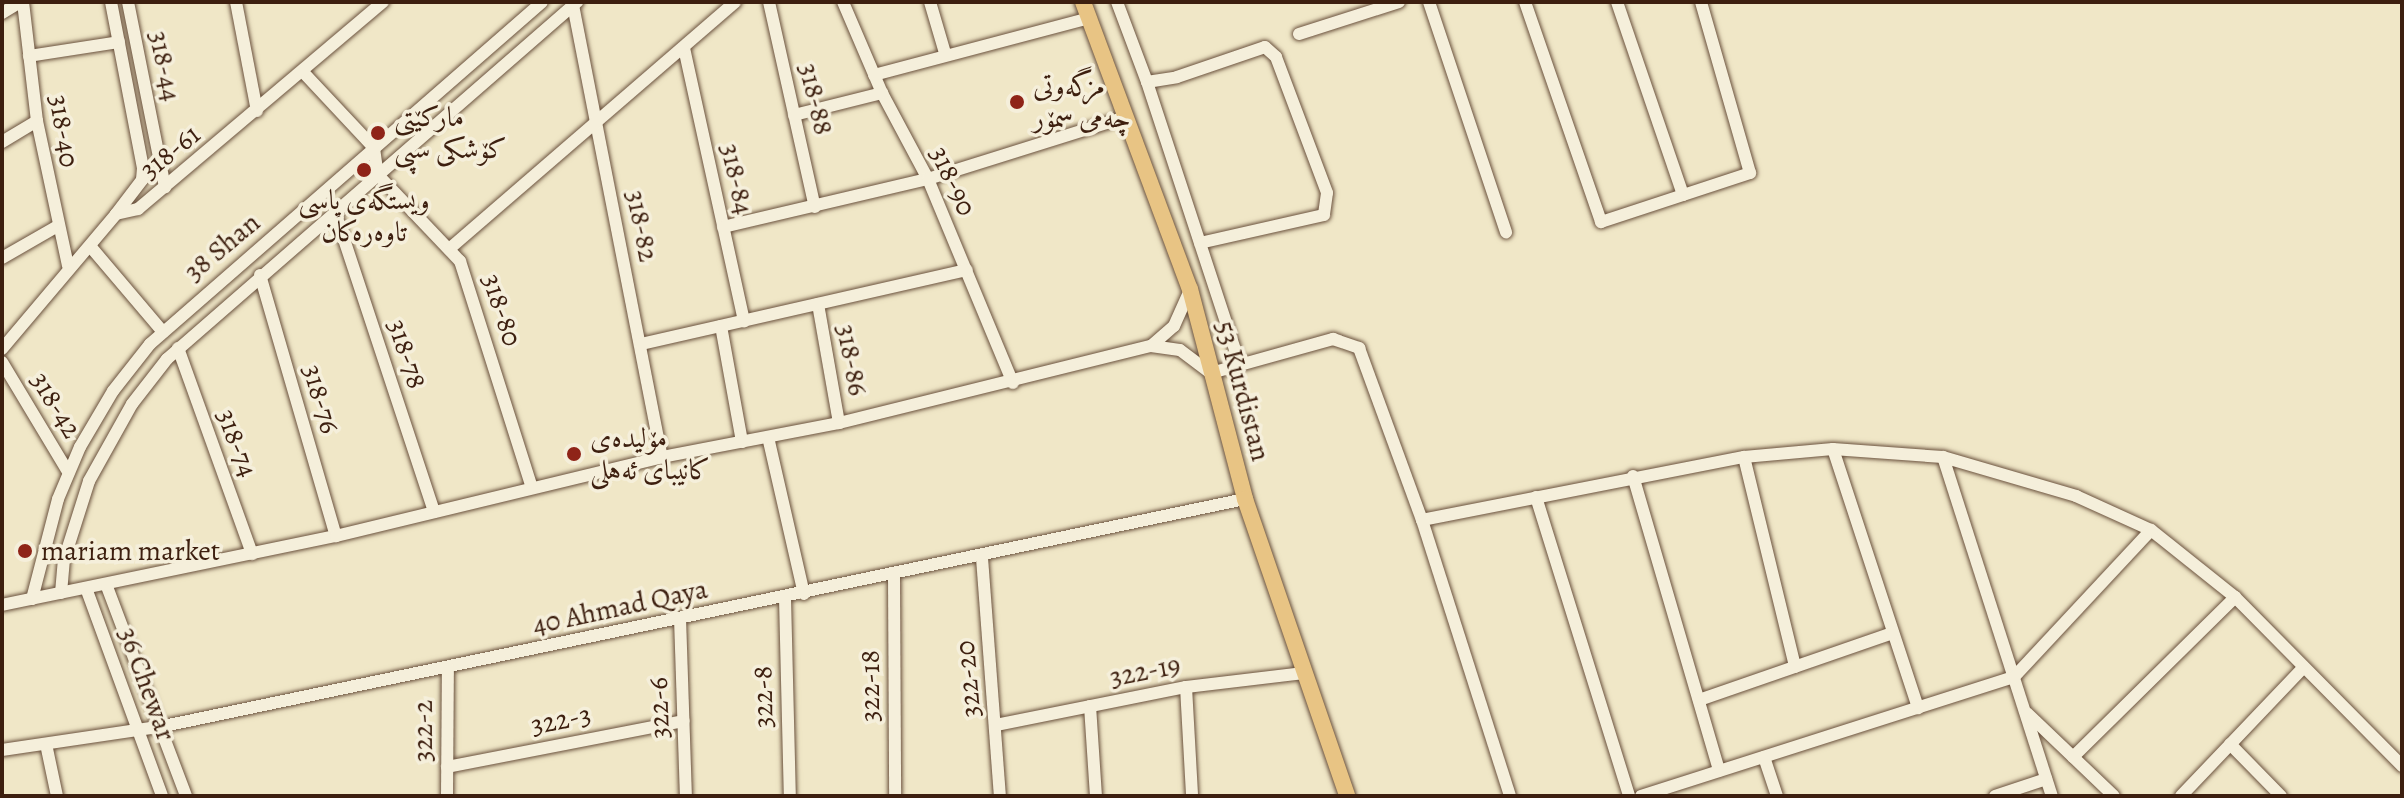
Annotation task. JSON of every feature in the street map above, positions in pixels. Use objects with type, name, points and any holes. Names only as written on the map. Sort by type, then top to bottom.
[{"type":"main road","name":"53 Kurdistan","points":[[1086,10],[1190,289],[1245,499],[1347,796]]},
{"type":"street","points":[[2,13],[22,2]]},
{"type":"street","name":"318-40","points":[[22,2],[37,121],[56,227],[68,266]]},
{"type":"street","points":[[111,2],[143,168],[142,180],[116,214]]},
{"type":"street","name":"318-44","points":[[128,2],[165,187]]},
{"type":"street","points":[[236,2],[257,111]]},
{"type":"street","name":"318-61","points":[[2,349],[68,266],[90,246],[116,214],[138,209],[383,2]]},
{"type":"street","name":"38 Shan","points":[[32,599],[68,472],[113,391],[163,332],[542,2]]},
{"type":"street","points":[[449,249],[735,2]]},
{"type":"street","name":"318-88","points":[[769,2],[815,207]]},
{"type":"street","name":"318-90","points":[[843,2],[882,93],[928,179],[1013,383]]},
{"type":"street","points":[[930,2],[945,53]]},
{"type":"street","points":[[1117,2],[1147,82],[1240,365]]},
{"type":"street","points":[[1299,34],[1399,2]]},
{"type":"street","points":[[1429,2],[1506,232]]},
{"type":"street","points":[[1525,2],[1601,222],[1750,173],[1701,2]]},
{"type":"street","points":[[1617,2],[1683,195]]},
{"type":"street","name":"38 Shan","points":[[61,593],[79,506],[101,457],[132,404],[178,348],[575,4]]},
{"type":"street","name":"318-82","points":[[575,4],[662,457]]},
{"type":"street","points":[[874,75],[1086,10]]},
{"type":"street","points":[[29,56],[119,42]]},
{"type":"street","points":[[1147,82],[1177,77],[1265,47],[1276,57],[1327,193],[1324,215],[1200,243]]},
{"type":"street","name":"318-84","points":[[684,48],[744,321]]},
{"type":"street","points":[[303,72],[374,148],[378,175]]},
{"type":"street","points":[[794,115],[882,93]]},
{"type":"street","points":[[723,227],[928,179],[1126,117]]},
{"type":"street","points":[[2,142],[37,121]]},
{"type":"street","name":"318-80","points":[[378,175],[449,249],[467,279],[532,488]]},
{"type":"street","name":"318-78","points":[[335,212],[434,512]]},
{"type":"street","points":[[2,258],[56,227]]},
{"type":"street","points":[[90,246],[163,332]]},
{"type":"street","points":[[641,344],[967,270]]},
{"type":"street","name":"318-76","points":[[260,275],[336,536]]},
{"type":"street","points":[[2,590],[6,604],[106,584],[336,536],[662,457],[839,423],[1013,383],[1151,346],[1174,326],[1190,289]]},
{"type":"street","name":"318-86","points":[[818,304],[839,423]]},
{"type":"street","points":[[721,326],[742,442]]},
{"type":"street","points":[[1151,346],[1189,354],[1211,373],[1333,339],[1359,348],[1422,520],[1510,796]]},
{"type":"street","name":"318-74","points":[[178,348],[252,554]]},
{"type":"street","name":"318-42","points":[[2,362],[68,472]]},
{"type":"street","points":[[768,437],[804,594]]},
{"type":"street","points":[[1422,520],[1633,476],[1744,457],[1833,449],[1943,457],[2076,496],[2151,530],[2235,597],[2402,766]]},
{"type":"street","points":[[1833,449],[1918,708]]},
{"type":"street","points":[[1744,457],[1795,667]]},
{"type":"street","points":[[1943,457],[2052,796]]},
{"type":"street","points":[[1633,476],[1719,771]]},
{"type":"street","points":[[1536,497],[1629,796]]},
{"type":"street","name":"40 Ahmad Qaya","points":[[2,750],[164,726],[982,558],[1245,499]]},
{"type":"street","points":[[1641,796],[2014,677],[2151,530]]},
{"type":"street","name":"322-20","points":[[982,558],[1000,796]]},
{"type":"street","name":"322-18","points":[[894,576],[895,796]]},
{"type":"street","points":[[106,584],[164,726],[186,796]]},
{"type":"street","name":"36 Chewar","points":[[86,588],[162,796]]},
{"type":"street","points":[[2073,757],[2235,597]]},
{"type":"street","name":"322-8","points":[[785,598],[790,796]]},
{"type":"street","name":"322-6","points":[[680,618],[686,796]]},
{"type":"street","points":[[1699,700],[1893,633]]},
{"type":"street","name":"322-2","points":[[447,796],[448,667]]},
{"type":"street","points":[[2181,796],[2304,667]]},
{"type":"street","name":"322-19","points":[[996,725],[1186,687],[1304,673]]},
{"type":"street","points":[[1186,687],[1192,796]]},
{"type":"street","points":[[1090,706],[1096,796]]},
{"type":"street","points":[[2024,710],[2114,796]]},
{"type":"street","name":"322-3","points":[[447,767],[684,721]]},
{"type":"street","points":[[46,744],[57,796]]},
{"type":"street","points":[[2230,744],[2281,796]]},
{"type":"street","points":[[1764,757],[1777,796]]},
{"type":"street","points":[[1995,796],[2046,779]]},
{"type":"place","name":"مزگەوتی چەمی سمۆر","points":[[1017,102]]},
{"type":"place","name":"مارکێتی کۆشکی سپی","points":[[378,133]]},
{"type":"place","name":"ویستگەی پاسی تاوەرەکان","points":[[364,170]]},
{"type":"place","name":"مۆلیدەی کانیبای ئەهلی","points":[[574,454]]},
{"type":"place","name":"mariam market","points":[[25,551]]}]
